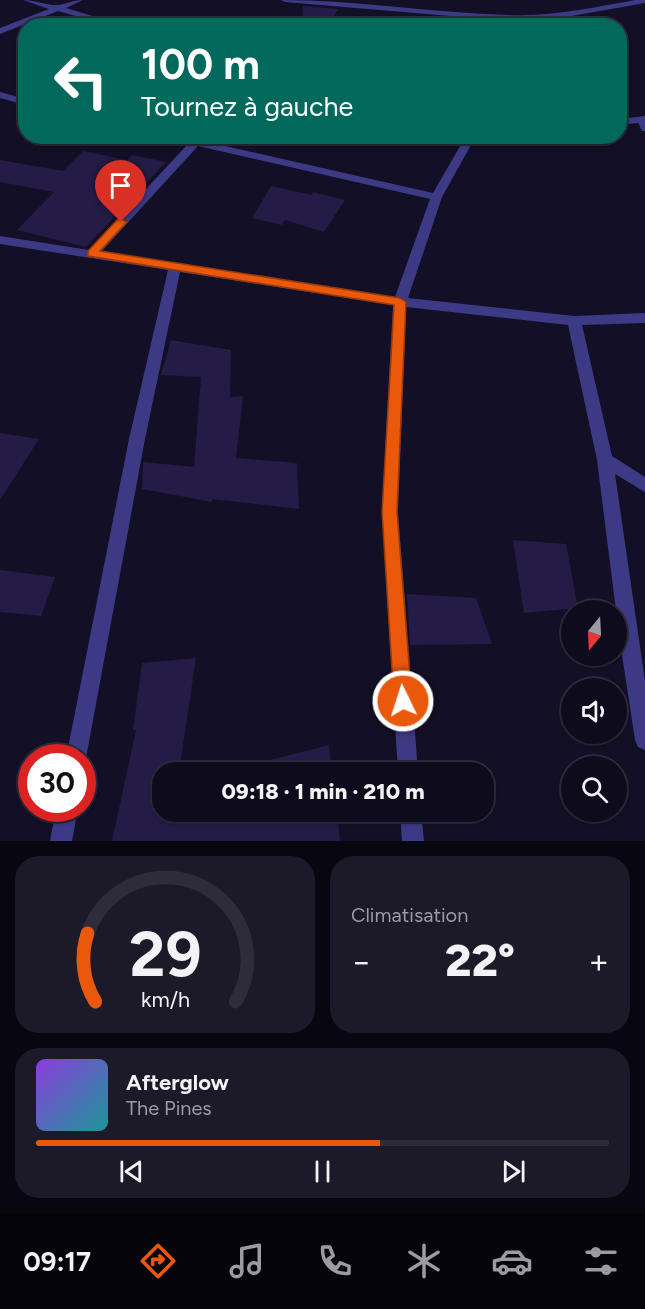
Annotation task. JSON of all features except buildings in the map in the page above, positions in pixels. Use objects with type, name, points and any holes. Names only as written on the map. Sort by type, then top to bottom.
[{"type":"street","points":[[27,0],[91,18]]},
{"type":"street","points":[[33,18],[80,0]]},
{"type":"street","points":[[285,0],[468,18]]},
{"type":"street","points":[[541,18],[645,2]]},
{"type":"street","points":[[0,31],[18,24]]},
{"type":"street","points":[[0,95],[18,100]]},
{"type":"street","points":[[627,122],[644,123]]},
{"type":"street","points":[[92,254],[194,144]]},
{"type":"street","points":[[215,144],[436,197]]},
{"type":"street","points":[[407,762],[390,512],[400,302],[436,197],[466,144]]},
{"type":"street","points":[[0,240],[400,302],[574,321],[645,318]]},
{"type":"street","points":[[79,744],[137,439],[175,267]]},
{"type":"street","points":[[574,321],[606,460],[629,642],[645,740]]},
{"type":"street","points":[[606,460],[645,485]]},
{"type":"street","points":[[60,841],[64,822]]},
{"type":"street","points":[[412,822],[413,841]]},
{"type":"route","points":[[121,222],[92,254],[400,302],[390,512],[403,701]]}]
